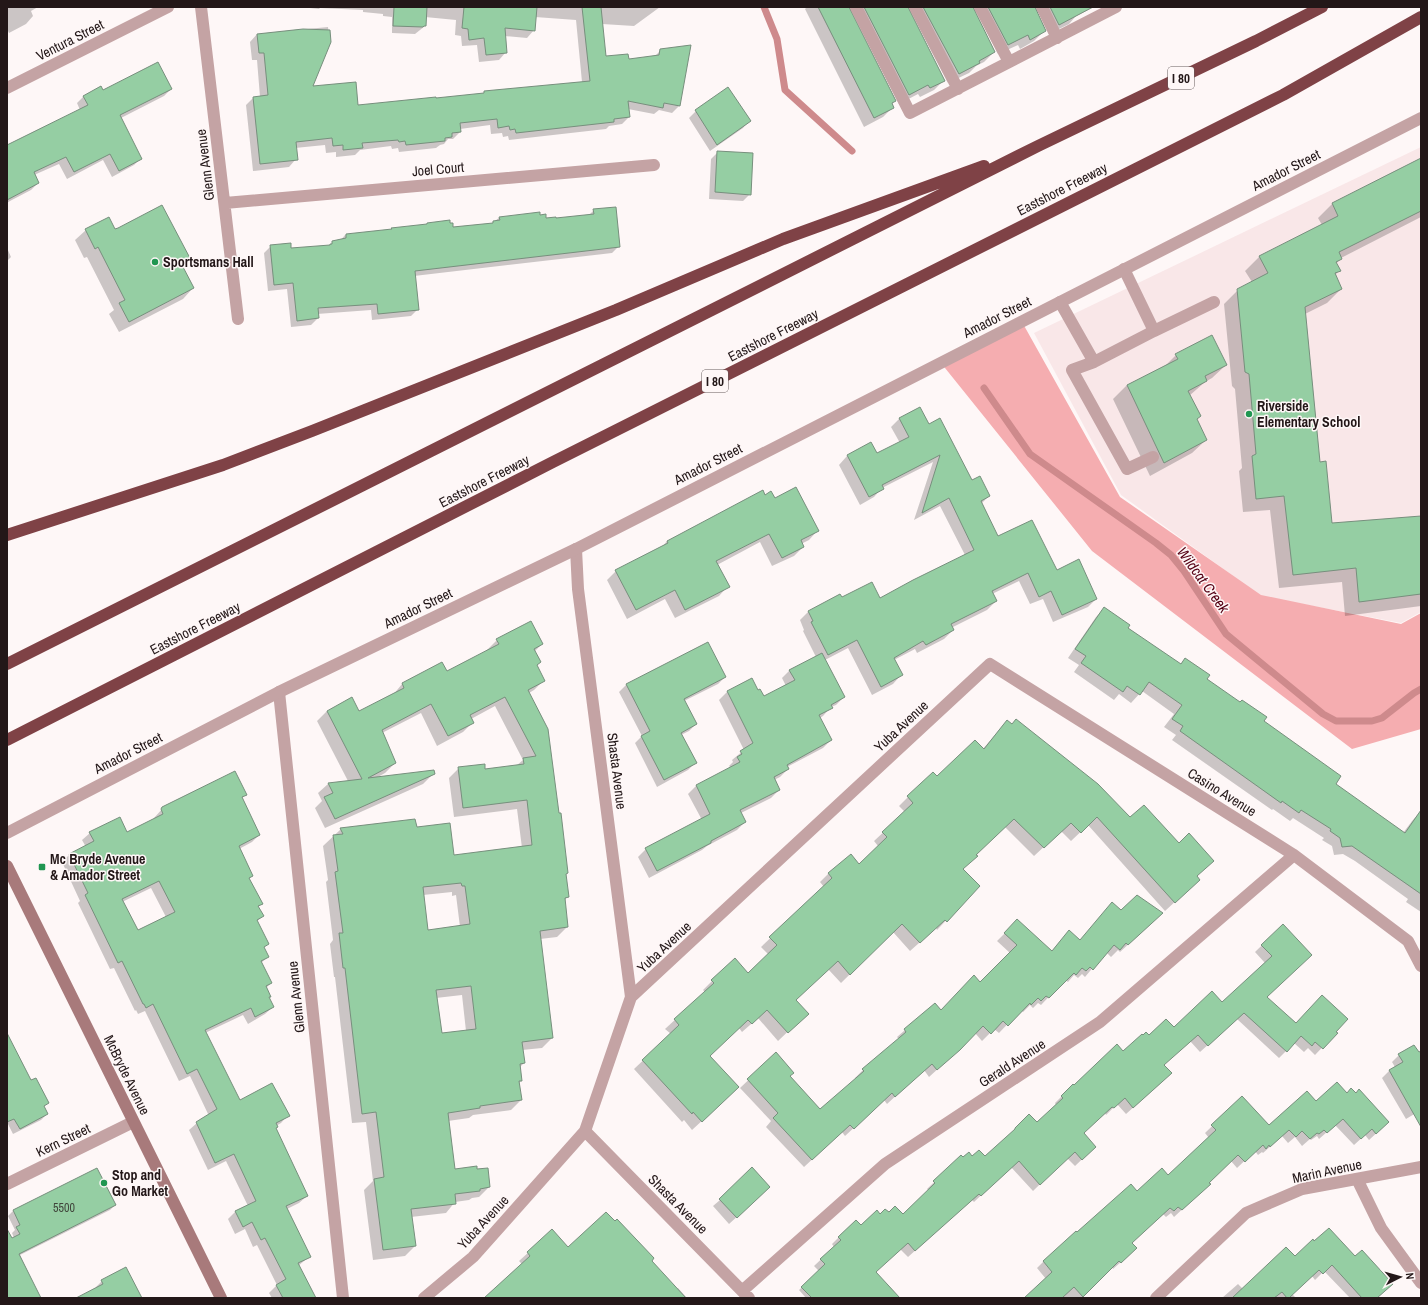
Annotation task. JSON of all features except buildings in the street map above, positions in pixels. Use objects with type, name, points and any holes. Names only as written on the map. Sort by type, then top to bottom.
[{"type":"highway","name":"I 80","points":[[7,664],[1038,146],[1256,41],[1322,7]]},
{"type":"highway","name":"Eastshore Freeway","points":[[7,740],[553,462],[1283,95],[1421,17]]},
{"type":"highway","points":[[7,535],[246,457],[616,310],[783,239],[1038,146]]},
{"type":"main road","name":"McBryde Avenue","points":[[7,866],[221,1298]]},
{"type":"street","name":"Ventura Street","points":[[7,88],[168,7]]},
{"type":"street","name":"Glenn Avenue","points":[[201,7],[238,319]]},
{"type":"street","points":[[856,7],[910,113],[1057,38],[1104,10],[1116,7]]},
{"type":"street","points":[[916,7],[958,88]]},
{"type":"street","points":[[980,7],[1009,62]]},
{"type":"street","points":[[1042,7],[1057,38]]},
{"type":"street","name":"Amador Street","points":[[7,833],[279,692],[576,549],[1421,118]]},
{"type":"street","name":"Joel Court","points":[[225,203],[654,165]]},
{"type":"street","points":[[1124,269],[1154,331]]},
{"type":"street","points":[[1060,302],[1094,362]]},
{"type":"street","points":[[1153,457],[1127,469],[1072,370],[1094,362],[1214,302]]},
{"type":"street","name":"Shasta Avenue","points":[[576,549],[578,589],[631,997]]},
{"type":"street","name":"Yuba Avenue","points":[[424,1298],[473,1257],[584,1131],[631,997],[990,664]]},
{"type":"street","name":"Casino Avenue","points":[[990,664],[1294,855],[1408,941],[1421,966]]},
{"type":"street","name":"Glenn Avenue","points":[[279,692],[342,1298]]},
{"type":"street","name":"Gerald Avenue","points":[[746,1294],[885,1164],[1100,1022],[1294,855]]},
{"type":"street","name":"Kern Street","points":[[7,1184],[133,1122]]},
{"type":"street","name":"Shasta Avenue","points":[[584,1131],[746,1294]]},
{"type":"street","name":"Marin Avenue","points":[[1156,1298],[1246,1213],[1302,1189],[1421,1167]]},
{"type":"street","points":[[1357,1179],[1381,1228],[1421,1284]]},
{"type":"shaded area","name":"Riverside Elementary School","points":[[1421,147],[1421,612],[1401,623],[1261,596],[1121,495],[1034,333]]},
{"type":"shaded area","points":[[1022,322],[1120,497],[1261,595],[1401,624],[1421,613],[1421,729],[1352,749],[1092,551],[941,363]]},
{"type":"waterway","name":"Wildcat Creek","points":[[764,7],[777,39],[785,90],[852,151]]},
{"type":"waterway","name":"Wildcat Creek","points":[[984,388],[1030,454],[1171,555],[1184,571],[1226,634],[1323,714],[1336,721],[1372,721],[1382,718],[1421,689]]},
{"type":"place","name":"Sportsmans Hall","points":[[155,262]]},
{"type":"place","name":"Riverside Elementary School","points":[[1249,414]]},
{"type":"place","name":"Mc Bryde Avenue & Amador Street","points":[[42,867]]},
{"type":"place","name":"Stop and Go Market","points":[[104,1183]]}]
